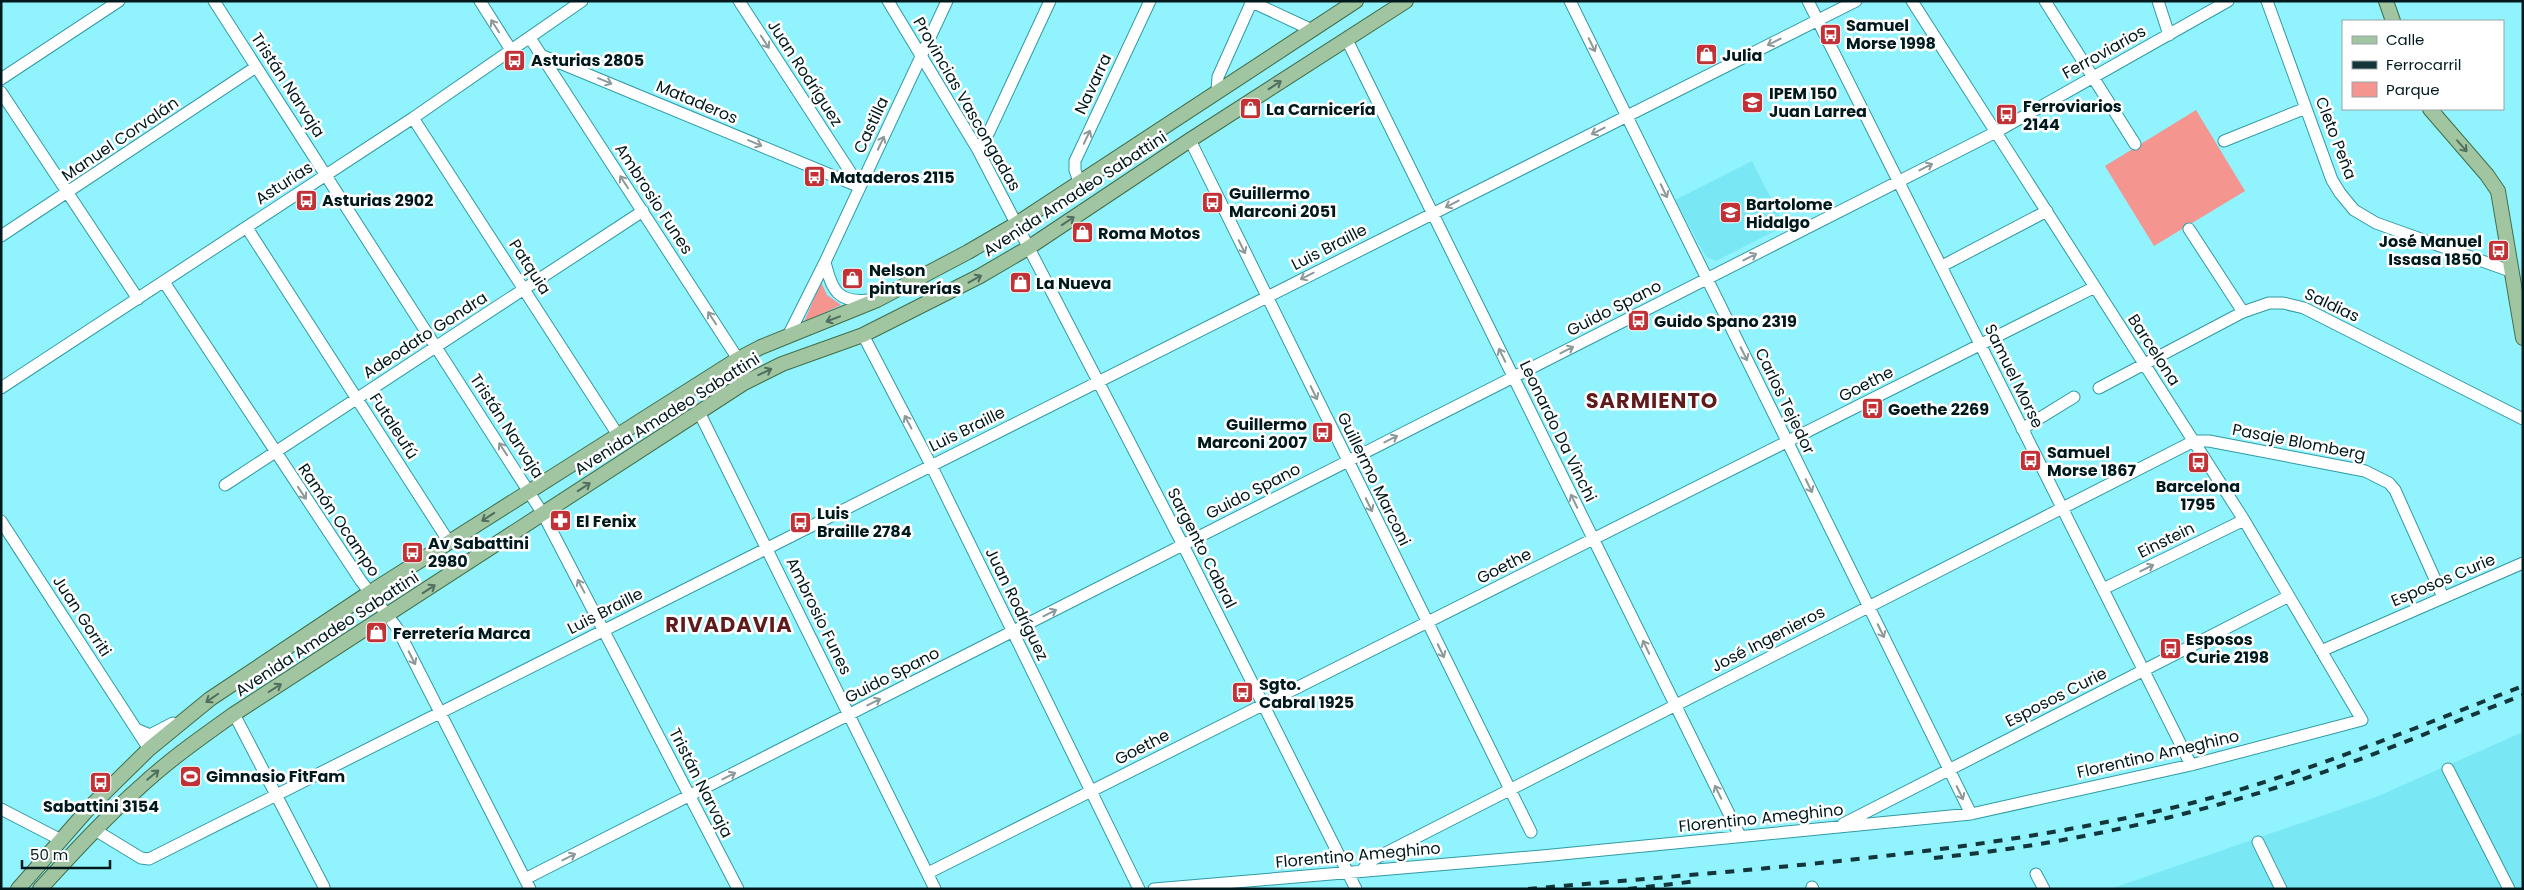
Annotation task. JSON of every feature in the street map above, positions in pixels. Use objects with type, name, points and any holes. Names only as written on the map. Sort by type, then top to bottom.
[{"type":"main road","name":"Avenida Amadeo Sabattini","points":[[40,889],[95,830],[155,773],[234,714],[699,412],[764,372],[862,335],[941,297],[1028,248],[1190,140],[1406,1]]},
{"type":"main road","points":[[2386,1],[2393,20]]},
{"type":"main road","name":"Avenida Amadeo Sabattini","points":[[18,889],[51,850],[149,749],[197,710],[369,593],[738,359],[788,336],[877,300],[1016,224],[1350,4]]},
{"type":"main road","points":[[2431,110],[2494,183],[2498,191],[2510,271],[2523,338]]},
{"type":"street","points":[[1,79],[119,1]]},
{"type":"street","name":"Tristán Narvaja","points":[[214,1],[529,490],[738,889]]},
{"type":"street","points":[[480,1],[511,50]]},
{"type":"street","name":"Asturias","points":[[1,388],[413,118],[582,1]]},
{"type":"street","name":"Juan Rodríguez","points":[[739,1],[860,187]]},
{"type":"street","name":"Provincias Vascongadas","points":[[888,1],[978,150],[1016,224]]},
{"type":"street","name":"Castilla","points":[[788,336],[825,262],[947,1]]},
{"type":"street","points":[[978,150],[989,132],[1050,1]]},
{"type":"street","name":"Navarra","points":[[1079,182],[1075,170],[1075,161],[1150,1]]},
{"type":"street","name":"Carlos Tejedor","points":[[1570,1],[1971,814]]},
{"type":"street","name":"Samuel Morse","points":[[1808,1],[1982,344],[2022,429],[2191,764]]},
{"type":"street","name":"Luis Braille","points":[[95,830],[141,858],[149,859],[1856,1]]},
{"type":"street","name":"Barcelona","points":[[1912,1],[2244,520],[2362,720]]},
{"type":"street","points":[[2045,1],[2135,144]]},
{"type":"street","points":[[2158,1],[2169,35]]},
{"type":"street","name":"Ferroviarios","points":[[1996,132],[2228,1]]},
{"type":"street","name":"Cleto Peña","points":[[2267,1],[2332,180],[2340,194],[2354,210],[2376,224],[2510,271]]},
{"type":"street","points":[[1217,91],[1218,77],[1251,2],[1312,30]]},
{"type":"street","points":[[530,38],[543,56]]},
{"type":"street","name":"Leonardo Da Vinchi","points":[[1347,40],[1740,836]]},
{"type":"street","name":"Mataderos","points":[[543,56],[860,187]]},
{"type":"street","name":"Ambrosio Funes","points":[[543,56],[738,359]]},
{"type":"street","name":"Manuel Corvalán","points":[[1,236],[256,67]]},
{"type":"street","points":[[1,92],[138,299]]},
{"type":"street","points":[[2224,141],[2306,108]]},
{"type":"street","name":"Patquia","points":[[413,118],[618,435]]},
{"type":"street","name":"Guido Spano","points":[[528,884],[690,796],[1996,132]]},
{"type":"street","name":"Guillermo Marconi","points":[[1190,140],[1530,832]]},
{"type":"street","name":"Adeodato Gondra","points":[[225,485],[643,211]]},
{"type":"street","points":[[1942,266],[2047,211]]},
{"type":"street","name":"Sargento Cabral","points":[[1016,224],[1183,545],[1356,889]]},
{"type":"street","name":"Futaleufú","points":[[246,228],[449,542]]},
{"type":"street","points":[[2189,229],[2243,312]]},
{"type":"street","points":[[825,262],[829,279],[839,295],[854,302],[877,300]]},
{"type":"street","name":"Ramón Ocampo","points":[[164,282],[369,593],[388,615],[528,884]]},
{"type":"street","name":"Goethe","points":[[928,873],[2095,287]]},
{"type":"street","name":"Saldias","points":[[2099,388],[2145,366],[2243,312],[2270,304],[2283,303],[2304,308],[2523,419]]},
{"type":"street","name":"Juan Rodríguez","points":[[862,335],[931,465],[1139,889]]},
{"type":"street","points":[[2022,429],[2074,397]]},
{"type":"street","name":"Ambrosio Funes","points":[[699,412],[935,889]]},
{"type":"street","name":"José Ingenieros","points":[[1362,871],[1368,862],[2194,441]]},
{"type":"street","name":"Pasaje Blomberg","points":[[2194,441],[2209,441],[2365,471],[2389,483],[2401,500],[2443,596]]},
{"type":"street","name":"Einstein","points":[[2103,589],[2244,520]]},
{"type":"street","name":"Juan Gorriti","points":[[1,521],[149,749]]},
{"type":"street","name":"Esposos Curie","points":[[2321,651],[2443,596],[2523,563]]},
{"type":"street","name":"Esposos Curie","points":[[1838,827],[2289,596]]},
{"type":"street","points":[[136,729],[150,734],[197,710]]},
{"type":"street","points":[[234,714],[324,887]]},
{"type":"street","name":"Florentino Ameghino","points":[[1154,889],[1533,857],[1971,814],[2191,764],[2362,720]]},
{"type":"street","points":[[2448,769],[2509,889]]},
{"type":"street","points":[[1,809],[61,840]]},
{"type":"street","points":[[2258,842],[2281,889]]},
{"type":"street","points":[[2036,874],[2044,889]]},
{"type":"shaded area","name":"Bartolome Hidalgo","points":[[1752,161],[1785,226],[1716,261],[1706,257],[1675,200]]},
{"type":"shaded area","points":[[2523,732],[2523,889],[2081,889],[2113,888],[2376,797]]},
{"type":"green space","points":[[2196,110],[2245,191],[2154,246],[2105,166]]},
{"type":"green space","points":[[821,282],[827,295],[841,305],[804,322]]},
{"type":"railway","points":[[1528,889],[1843,861],[1921,852],[2077,828],[2154,812],[2248,787],[2341,756],[2523,686]]},
{"type":"railway","points":[[1934,858],[2080,837],[2176,816],[2224,803],[2344,765],[2523,695]]},
{"type":"railway","points":[[1628,889],[1698,881]]},
{"type":"place","name":"Samuel Morse 1998","points":[[1830,34]]},
{"type":"place","name":"Julia","points":[[1706,55]]},
{"type":"place","name":"Asturias 2805","points":[[515,60]]},
{"type":"place","name":"IPEM 150 Juan Larrea","points":[[1753,102]]},
{"type":"place","name":"La Carnicería","points":[[1250,109]]},
{"type":"place","name":"Ferroviarios 2144","points":[[2007,115]]},
{"type":"place","name":"Mataderos 2115","points":[[814,177]]},
{"type":"place","name":"Asturias 2902","points":[[306,200]]},
{"type":"place","name":"Guillermo Marconi 2051","points":[[1213,202]]},
{"type":"place","name":"Bartolome Hidalgo","points":[[1730,213]]},
{"type":"place","name":"Roma Motos","points":[[1082,233]]},
{"type":"place","name":"José Manuel Issasa 1850","points":[[2498,250]]},
{"type":"place","name":"Nelson pinturerías","points":[[853,279]]},
{"type":"place","name":"La Nueva","points":[[1020,283]]},
{"type":"place","name":"Guido Spano 2319","points":[[1638,321]]},
{"type":"place","name":"Goethe 2269","points":[[1872,409]]},
{"type":"place","name":"Guillermo Marconi 2007","points":[[1323,433]]},
{"type":"place","name":"Samuel Morse 1867","points":[[2031,461]]},
{"type":"place","name":"Barcelona 1795","points":[[2198,462]]},
{"type":"place","name":"El Fenix","points":[[560,521]]},
{"type":"place","name":"Luis Braille 2784","points":[[801,522]]},
{"type":"place","name":"Av Sabattini 2980","points":[[412,552]]},
{"type":"place","name":"Ferretería Marca","points":[[377,633]]},
{"type":"place","name":"Esposos Curie 2198","points":[[2170,648]]},
{"type":"place","name":"Sgto. Cabral 1925","points":[[1243,693]]},
{"type":"place","name":"Gimnasio FitFam","points":[[190,776]]},
{"type":"place","name":"Sabattini 3154","points":[[101,782]]},
{"type":"district","name":"SARMIENTO","points":[[1652,400]]},
{"type":"district","name":"RIVADAVIA","points":[[729,624]]}]
